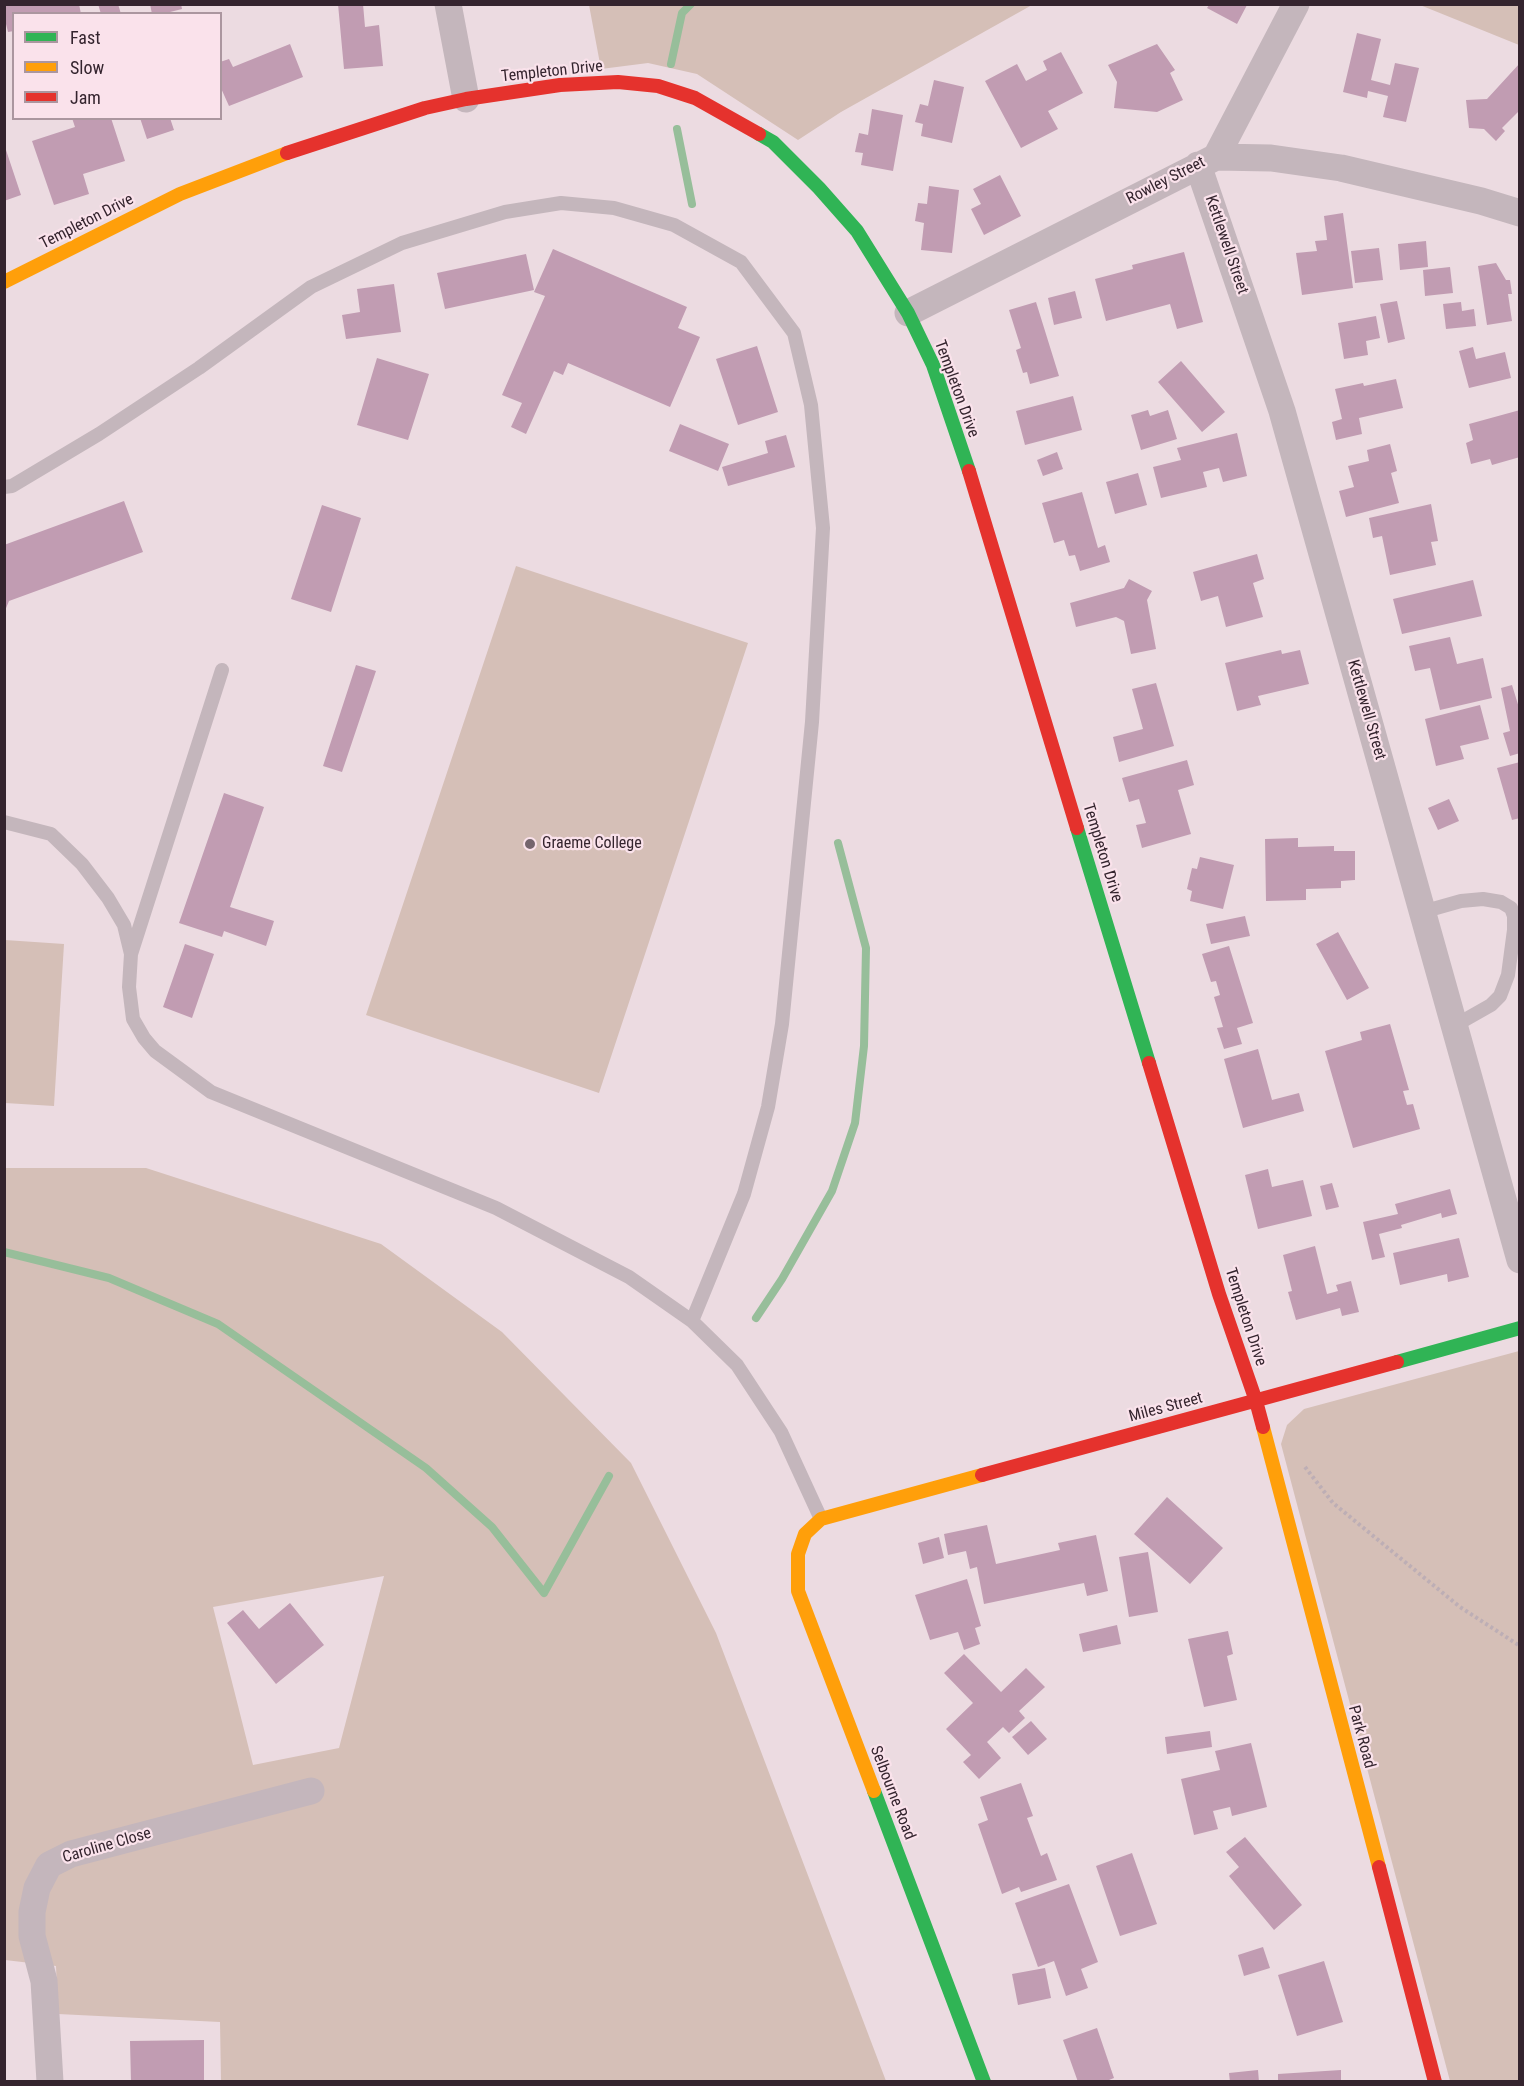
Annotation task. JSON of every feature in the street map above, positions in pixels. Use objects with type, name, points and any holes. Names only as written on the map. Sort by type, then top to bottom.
[{"type":"street","points":[[448,4],[466,99]]},
{"type":"street","points":[[1207,161],[1296,4]]},
{"type":"street","name":"Templeton Drive","points":[[4,282],[180,194],[253,165],[359,128],[425,108],[466,99],[560,85],[618,82],[658,86],[695,99],[773,142],[819,188],[857,231],[908,313],[933,365],[970,475],[1219,1294],[1256,1401]]},
{"type":"street","name":"Rowley Street","points":[[908,313],[1207,161],[1271,158],[1341,168],[1518,211]]},
{"type":"street","name":"Kettlewell Street","points":[[1207,161],[1282,411],[1520,1260]]},
{"type":"street","name":"Miles Street","points":[[821,1519],[1520,1328]]},
{"type":"street","name":"Park Road","points":[[1256,1401],[1435,2082]]},
{"type":"street","name":"Selbourne Road","points":[[821,1519],[805,1534],[798,1554],[798,1591],[984,2082]]},
{"type":"street","name":"Caroline Close","points":[[50,2082],[44,1981],[32,1936],[32,1912],[37,1888],[49,1865],[71,1854],[311,1791]]},
{"type":"lane","points":[[4,487],[12,486],[99,435],[200,368],[311,287],[402,243],[505,212],[561,203],[614,208],[674,225],[741,262],[794,333],[811,405],[823,528],[812,722],[782,1024],[768,1107],[744,1194],[692,1321]]},
{"type":"lane","points":[[222,670],[131,954],[129,987],[133,1019],[144,1038],[155,1051],[211,1092],[496,1208],[629,1277],[692,1321],[737,1365],[781,1432],[821,1519]]},
{"type":"lane","points":[[4,822],[51,834],[82,864],[108,897],[124,925],[131,954]]},
{"type":"lane","points":[[1422,912],[1461,901],[1483,899],[1501,902],[1511,908],[1514,916],[1508,975],[1500,996],[1491,1005],[1454,1026]]},
{"type":"path","points":[[1299,1461],[1333,1503],[1460,1607],[1520,1646]]},
{"type":"shaded area","points":[[589,5],[1032,5],[841,112],[798,140],[697,74],[648,63],[601,69]]},
{"type":"shaded area","points":[[1420,5],[1519,5],[1519,45]]},
{"type":"shaded area","points":[[516,566],[748,643],[599,1093],[366,1015]]},
{"type":"shaded area","points":[[5,940],[64,944],[54,1106],[5,1103]]},
{"type":"shaded area","points":[[5,1168],[146,1168],[381,1244],[502,1332],[631,1463],[716,1633],[886,2081],[221,2081],[220,2022],[58,2014],[56,1966],[5,1960]],"holes":[[[384,1576],[339,1748],[253,1765],[213,1607]]]},
{"type":"shaded area","points":[[1519,1351],[1519,2081],[1450,2081],[1281,1444],[1287,1425],[1304,1409]]},
{"type":"building","points":[[4,4],[79,4],[81,12],[12,12],[12,31],[8,32]]},
{"type":"building","points":[[98,4],[118,4],[120,12],[100,12]]},
{"type":"building","points":[[150,4],[181,4],[182,9],[170,12],[152,12]]},
{"type":"building","points":[[338,4],[363,4],[365,27],[379,25],[383,66],[344,69]]},
{"type":"building","points":[[1209,5],[1247,5],[1237,24],[1207,8]]},
{"type":"building","points":[[1357,33],[1381,39],[1371,80],[1390,85],[1395,63],[1419,68],[1406,122],[1383,117],[1388,96],[1368,91],[1367,98],[1343,92]]},
{"type":"building","points":[[290,44],[303,77],[229,106],[222,90],[222,61],[229,59],[233,67]]},
{"type":"building","points":[[1157,44],[1175,70],[1170,73],[1183,100],[1157,112],[1114,108],[1117,82],[1108,65]]},
{"type":"building","points":[[1061,52],[1083,93],[1048,111],[1058,129],[1021,148],[985,81],[1017,64],[1026,81],[1047,70],[1043,61]]},
{"type":"building","points":[[1520,63],[1520,110],[1502,128],[1505,131],[1496,141],[1484,129],[1469,128],[1466,100],[1487,99]]},
{"type":"building","points":[[934,80],[964,87],[952,143],[921,136],[923,124],[915,122],[920,104],[928,106]]},
{"type":"building","points":[[872,109],[903,115],[893,171],[861,165],[863,153],[855,152],[859,133],[868,135]]},
{"type":"building","points":[[73,120],[112,120],[125,161],[83,174],[89,194],[54,205],[32,141],[75,127]]},
{"type":"building","points":[[141,120],[171,120],[174,130],[147,139]]},
{"type":"building","points":[[4,148],[21,195],[4,201]]},
{"type":"building","points":[[1000,175],[1021,216],[984,235],[971,209],[981,204],[973,189]]},
{"type":"building","points":[[929,186],[959,190],[952,253],[921,250],[924,223],[915,221],[918,203],[927,204]]},
{"type":"building","points":[[1343,213],[1353,288],[1302,295],[1296,253],[1317,251],[1315,241],[1327,240],[1324,216]]},
{"type":"building","points":[[1426,241],[1428,267],[1400,270],[1398,244]]},
{"type":"building","points":[[1379,248],[1383,280],[1355,283],[1351,251]]},
{"type":"building","points":[[553,249],[687,307],[678,328],[700,337],[670,407],[568,363],[563,375],[554,371],[526,434],[511,427],[522,403],[502,395],[545,296],[534,292]]},
{"type":"building","points":[[1184,252],[1203,322],[1177,329],[1170,304],[1106,321],[1095,279],[1133,269],[1132,265]]},
{"type":"building","points":[[526,254],[534,290],[445,309],[437,273]]},
{"type":"building","points":[[1496,263],[1506,280],[1510,280],[1512,294],[1508,294],[1512,321],[1487,325],[1478,266]]},
{"type":"building","points":[[1450,267],[1453,293],[1425,296],[1423,270]]},
{"type":"building","points":[[394,284],[401,332],[346,339],[342,315],[360,312],[357,289]]},
{"type":"building","points":[[1075,291],[1082,318],[1054,325],[1048,298]]},
{"type":"building","points":[[1397,301],[1405,339],[1388,343],[1380,304]]},
{"type":"building","points":[[1036,302],[1059,376],[1030,384],[1027,372],[1023,373],[1016,350],[1021,348],[1009,310]]},
{"type":"building","points":[[1461,302],[1462,311],[1474,309],[1476,326],[1446,329],[1443,304]]},
{"type":"building","points":[[1376,316],[1380,338],[1366,341],[1368,355],[1344,359],[1338,323]]},
{"type":"building","points":[[757,346],[778,412],[738,425],[716,359]]},
{"type":"building","points":[[1473,347],[1476,359],[1505,352],[1511,378],[1469,388],[1459,351]]},
{"type":"building","points":[[377,358],[429,374],[408,440],[357,425]]},
{"type":"building","points":[[1181,361],[1225,412],[1202,432],[1158,382]]},
{"type":"building","points":[[1396,379],[1403,408],[1359,418],[1362,434],[1336,440],[1332,422],[1342,419],[1335,389]]},
{"type":"building","points":[[1073,396],[1082,430],[1025,445],[1016,411]]},
{"type":"building","points":[[1148,410],[1150,416],[1168,410],[1177,439],[1141,450],[1131,415]]},
{"type":"building","points":[[1520,410],[1520,457],[1492,465],[1490,459],[1471,464],[1466,443],[1473,440],[1469,424]]},
{"type":"building","points":[[680,424],[729,444],[718,471],[669,451]]},
{"type":"building","points":[[1237,433],[1247,476],[1223,482],[1219,468],[1203,472],[1207,487],[1161,498],[1153,467],[1181,460],[1177,448]]},
{"type":"building","points":[[786,435],[795,467],[728,486],[722,467],[768,453],[765,441]]},
{"type":"building","points":[[1390,444],[1397,471],[1391,473],[1399,503],[1346,517],[1339,491],[1354,487],[1348,466],[1369,461],[1367,450]]},
{"type":"building","points":[[1057,452],[1063,469],[1043,476],[1037,460]]},
{"type":"building","points":[[1138,473],[1147,505],[1115,514],[1106,482]]},
{"type":"building","points":[[1082,492],[1098,548],[1105,545],[1110,562],[1080,571],[1075,555],[1069,556],[1064,540],[1054,543],[1042,503]]},
{"type":"building","points":[[124,501],[143,552],[9,601],[4,613],[4,545]]},
{"type":"building","points":[[1431,504],[1438,541],[1431,542],[1436,565],[1390,575],[1382,536],[1373,538],[1369,518]]},
{"type":"building","points":[[322,505],[361,518],[331,612],[291,599]]},
{"type":"building","points":[[1257,554],[1264,579],[1253,583],[1263,617],[1226,627],[1218,596],[1201,601],[1193,572]]},
{"type":"building","points":[[1129,579],[1152,591],[1147,600],[1156,649],[1131,654],[1124,621],[1116,617],[1076,627],[1070,603],[1124,588]]},
{"type":"building","points":[[1473,580],[1482,616],[1402,634],[1393,599]]},
{"type":"building","points":[[1450,637],[1457,664],[1483,658],[1492,698],[1440,710],[1430,668],[1415,671],[1409,646]]},
{"type":"building","points":[[1281,650],[1282,654],[1300,650],[1309,684],[1258,696],[1261,705],[1237,711],[1225,663]]},
{"type":"building","points":[[356,665],[376,671],[342,772],[323,766]]},
{"type":"building","points":[[1156,683],[1174,746],[1119,762],[1113,737],[1143,729],[1132,689]]},
{"type":"building","points":[[1512,685],[1520,711],[1520,753],[1510,756],[1503,733],[1510,731],[1501,688]]},
{"type":"building","points":[[1480,705],[1489,739],[1460,746],[1464,759],[1436,766],[1425,719]]},
{"type":"building","points":[[1187,760],[1194,785],[1178,790],[1191,834],[1142,848],[1136,825],[1146,823],[1139,799],[1129,802],[1122,778]]},
{"type":"building","points":[[1520,762],[1520,818],[1512,820],[1497,768]]},
{"type":"building","points":[[224,793],[264,807],[230,907],[274,921],[266,946],[224,931],[222,937],[179,923]]},
{"type":"building","points":[[1449,799],[1459,821],[1438,830],[1428,808]]},
{"type":"building","points":[[1298,838],[1298,847],[1334,846],[1334,851],[1355,851],[1355,880],[1341,881],[1341,888],[1306,889],[1306,900],[1266,901],[1265,839]]},
{"type":"building","points":[[1200,857],[1234,865],[1223,909],[1190,901],[1192,891],[1187,889],[1192,868],[1197,869]]},
{"type":"building","points":[[1245,916],[1250,936],[1211,944],[1206,924]]},
{"type":"building","points":[[1338,932],[1369,988],[1347,1000],[1316,944]]},
{"type":"building","points":[[185,944],[214,954],[192,1018],[163,1007]]},
{"type":"building","points":[[1229,946],[1253,1023],[1237,1028],[1242,1044],[1224,1049],[1217,1028],[1223,1027],[1214,997],[1220,995],[1216,981],[1211,982],[1202,954]]},
{"type":"building","points":[[1390,1024],[1409,1090],[1403,1091],[1407,1105],[1413,1104],[1420,1129],[1353,1148],[1325,1051],[1362,1040],[1360,1032]]},
{"type":"building","points":[[1258,1049],[1272,1100],[1299,1093],[1304,1111],[1243,1128],[1224,1059]]},
{"type":"building","points":[[1268,1169],[1272,1187],[1303,1180],[1312,1216],[1258,1229],[1245,1175]]},
{"type":"building","points":[[1332,1183],[1339,1207],[1326,1210],[1320,1186]]},
{"type":"building","points":[[1450,1189],[1457,1214],[1442,1218],[1441,1213],[1379,1234],[1385,1257],[1372,1260],[1363,1222],[1398,1214],[1395,1204]]},
{"type":"building","points":[[1459,1238],[1469,1277],[1448,1282],[1447,1274],[1400,1285],[1393,1253]]},
{"type":"building","points":[[1315,1246],[1327,1294],[1338,1291],[1336,1285],[1351,1281],[1359,1312],[1342,1316],[1340,1308],[1296,1320],[1288,1292],[1292,1291],[1283,1255]]},
{"type":"building","points":[[1167,1497],[1223,1548],[1190,1584],[1134,1534]]},
{"type":"building","points":[[987,1525],[996,1564],[1060,1550],[1058,1543],[1096,1535],[1108,1591],[1087,1596],[1084,1583],[984,1604],[977,1567],[970,1569],[966,1551],[948,1555],[944,1534]]},
{"type":"building","points":[[939,1537],[944,1558],[923,1564],[918,1543]]},
{"type":"building","points":[[1148,1552],[1158,1612],[1129,1617],[1119,1557]]},
{"type":"building","points":[[967,1579],[981,1626],[975,1628],[980,1644],[964,1650],[958,1632],[930,1640],[915,1595]]},
{"type":"building","points":[[290,1603],[324,1645],[276,1684],[227,1623],[243,1610],[259,1629]]},
{"type":"building","points":[[1117,1625],[1121,1644],[1083,1652],[1079,1634]]},
{"type":"building","points":[[1228,1631],[1233,1654],[1227,1656],[1237,1700],[1204,1707],[1188,1639]]},
{"type":"building","points":[[964,1654],[1001,1692],[1026,1668],[1045,1687],[1019,1711],[1025,1718],[1009,1733],[1003,1727],[987,1742],[1001,1758],[979,1779],[963,1762],[971,1755],[946,1729],[973,1703],[944,1673]]},
{"type":"building","points":[[1031,1721],[1047,1739],[1028,1755],[1012,1737]]},
{"type":"building","points":[[1210,1731],[1212,1747],[1167,1754],[1165,1737]]},
{"type":"building","points":[[1251,1743],[1267,1807],[1232,1816],[1230,1807],[1213,1811],[1218,1829],[1194,1835],[1181,1779],[1220,1770],[1215,1751]]},
{"type":"building","points":[[1021,1783],[1033,1816],[1027,1818],[1041,1856],[1047,1853],[1057,1880],[1021,1892],[1019,1887],[1002,1894],[978,1824],[988,1820],[980,1797]]},
{"type":"building","points":[[1245,1837],[1302,1905],[1274,1930],[1229,1876],[1239,1867],[1226,1852]]},
{"type":"building","points":[[1132,1853],[1157,1924],[1120,1936],[1096,1866]]},
{"type":"building","points":[[1069,1884],[1098,1962],[1081,1969],[1088,1988],[1066,1996],[1054,1961],[1038,1967],[1015,1903]]},
{"type":"building","points":[[1263,1947],[1270,1968],[1244,1976],[1238,1955]]},
{"type":"building","points":[[1324,1961],[1343,2022],[1297,2036],[1278,1975]]},
{"type":"building","points":[[1045,1968],[1051,1998],[1018,2005],[1012,1974]]},
{"type":"building","points":[[1097,2028],[1114,2078],[1104,2082],[1078,2082],[1063,2040]]},
{"type":"building","points":[[204,2040],[204,2082],[131,2082],[130,2041]]},
{"type":"building","points":[[1258,2070],[1259,2082],[1230,2082],[1229,2073]]},
{"type":"building","points":[[1341,2070],[1341,2082],[1278,2082],[1278,2074]]},
{"type":"waterway","points":[[671,64],[682,13],[691,4]]},
{"type":"waterway","points":[[677,129],[692,204]]},
{"type":"waterway","points":[[756,1318],[782,1279],[832,1191],[855,1123],[864,1046],[866,948],[838,843]]},
{"type":"waterway","points":[[4,1252],[109,1278],[218,1324],[426,1468],[492,1527],[544,1593],[609,1476]]},
{"type":"traffic: fast","points":[[759,134],[773,142],[819,188],[857,231],[908,313],[933,365],[969,471]]},
{"type":"traffic: fast","points":[[1077,828],[1149,1063]]},
{"type":"traffic: fast","points":[[1397,1362],[1520,1328]]},
{"type":"traffic: fast","points":[[874,1791],[984,2082]]},
{"type":"traffic: slow","points":[[4,282],[180,194],[287,153]]},
{"type":"traffic: slow","points":[[1263,1427],[1379,1867]]},
{"type":"traffic: slow","points":[[874,1791],[798,1591],[798,1554],[805,1534],[821,1519],[982,1475]]},
{"type":"traffic: jam","points":[[287,153],[425,108],[466,99],[560,85],[618,82],[658,86],[695,98],[759,134]]},
{"type":"traffic: jam","points":[[969,471],[1077,828]]},
{"type":"traffic: jam","points":[[1149,1063],[1219,1294],[1263,1427]]},
{"type":"traffic: jam","points":[[982,1475],[1397,1362]]},
{"type":"traffic: jam","points":[[1379,1867],[1435,2082]]},
{"type":"place","name":"Graeme College","points":[[530,844]]}]
